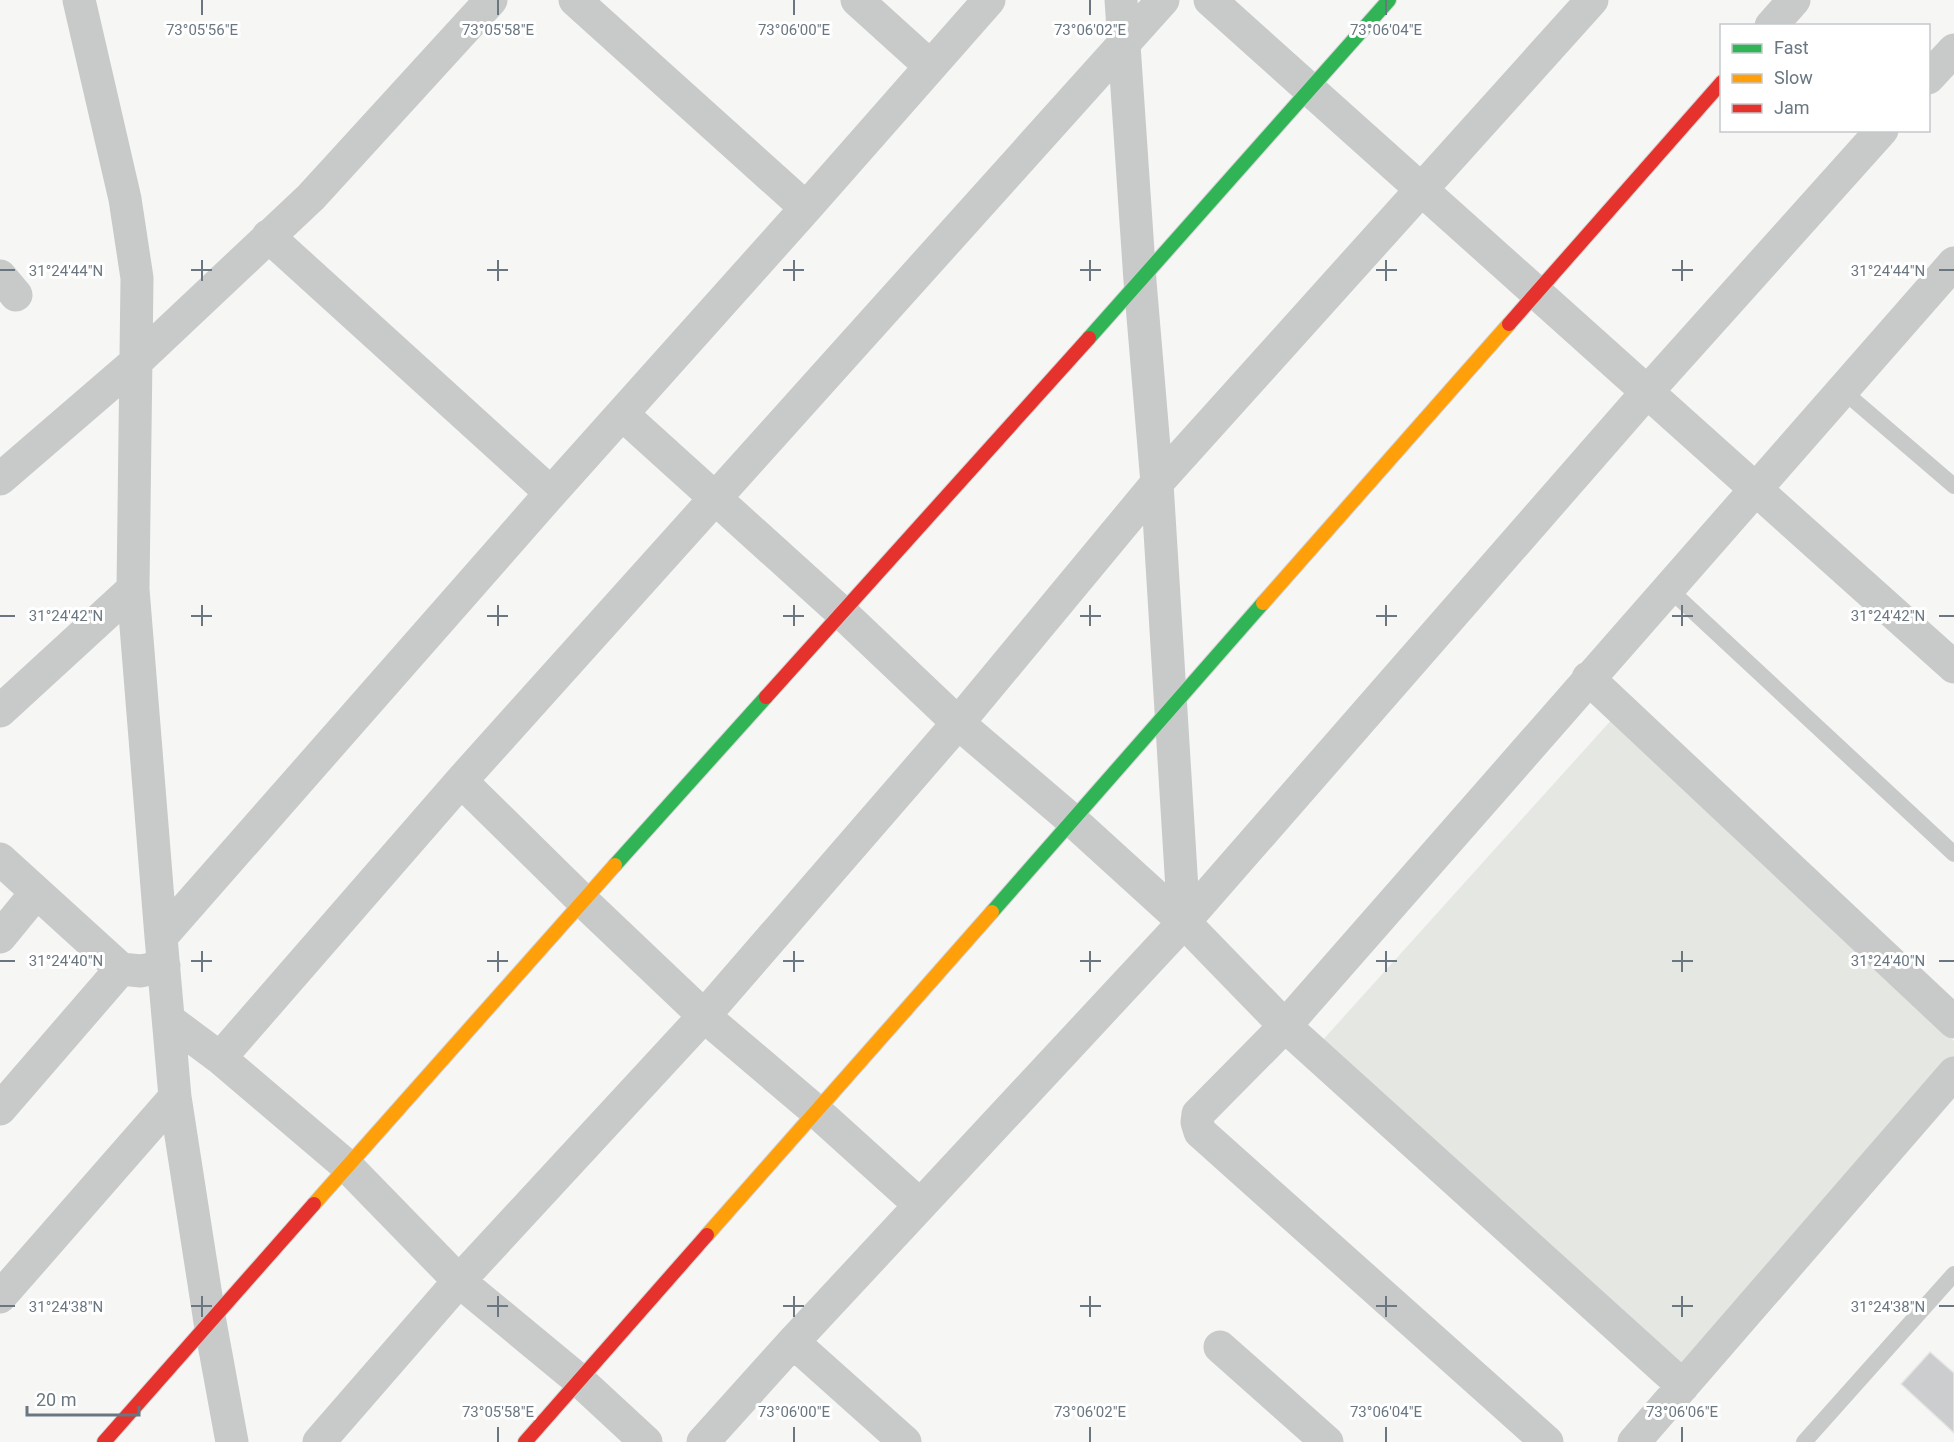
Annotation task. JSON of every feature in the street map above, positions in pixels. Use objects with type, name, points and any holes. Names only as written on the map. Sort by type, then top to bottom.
[{"type":"street","points":[[79,0],[125,199],[137,278],[134,590],[163,951],[175,1097],[210,1322],[232,1442]]},
{"type":"street","points":[[0,478],[137,361],[311,197],[491,0]]},
{"type":"street","points":[[575,0],[806,208]]},
{"type":"street","points":[[857,0],[930,66]]},
{"type":"street","points":[[0,859],[121,969],[141,971],[163,951],[551,492],[989,0]]},
{"type":"street","points":[[1120,0],[1157,483],[1184,922]]},
{"type":"street","points":[[220,1058],[461,781],[1163,0]]},
{"type":"street","points":[[1209,0],[1954,667]]},
{"type":"street","points":[[104,1442],[347,1166],[1389,0]]},
{"type":"street","points":[[319,1442],[459,1281],[704,1016],[958,723],[1157,483],[1593,0]]},
{"type":"street","points":[[1773,24],[1794,0]]},
{"type":"street","points":[[1930,77],[1954,50]]},
{"type":"street","points":[[525,1442],[1720,84]]},
{"type":"street","points":[[703,1442],[793,1342],[1184,922],[1647,392],[1880,132]]},
{"type":"street","points":[[268,236],[551,492]]},
{"type":"street","points":[[1547,1442],[1200,1132],[1197,1122],[1198,1114],[1286,1026],[1842,390],[1950,276]]},
{"type":"street","points":[[622,414],[841,612],[958,723],[1073,821],[1184,922],[1286,1026],[1683,1386]]},
{"type":"street","points":[[0,711],[134,590]]},
{"type":"street","points":[[1588,678],[1954,1022]]},
{"type":"street","points":[[461,781],[583,902],[704,1016],[817,1112],[920,1205]]},
{"type":"street","points":[[0,937],[36,893]]},
{"type":"street","points":[[0,1109],[121,969]]},
{"type":"street","points":[[169,1020],[220,1058],[347,1166],[459,1281],[580,1381],[646,1442]]},
{"type":"street","points":[[1634,1442],[1954,1073]]},
{"type":"street","points":[[0,1297],[175,1097]]},
{"type":"street","points":[[793,1342],[905,1442]]},
{"type":"street","points":[[1220,1347],[1327,1442]]},
{"type":"lane","points":[[1842,390],[1954,486]]},
{"type":"lane","points":[[1668,588],[1954,854]]},
{"type":"lane","points":[[1804,1442],[1954,1274]]},
{"type":"shaded area","points":[[1614,717],[1954,1041],[1954,1073],[1694,1374],[1321,1042]]},
{"type":"building","points":[[1930,1352],[1954,1373],[1954,1433],[1901,1384]]},
{"type":"traffic: fast","points":[[1089,338],[1389,0]]},
{"type":"traffic: fast","points":[[992,912],[1263,603]]},
{"type":"traffic: fast","points":[[615,865],[766,697]]},
{"type":"traffic: slow","points":[[1263,603],[1509,324]]},
{"type":"traffic: slow","points":[[314,1204],[615,865]]},
{"type":"traffic: slow","points":[[707,1235],[992,912]]},
{"type":"traffic: jam","points":[[1509,324],[1720,84]]},
{"type":"traffic: jam","points":[[766,697],[1089,338]]},
{"type":"traffic: jam","points":[[104,1442],[314,1204]]},
{"type":"traffic: jam","points":[[525,1442],[707,1235]]}]
